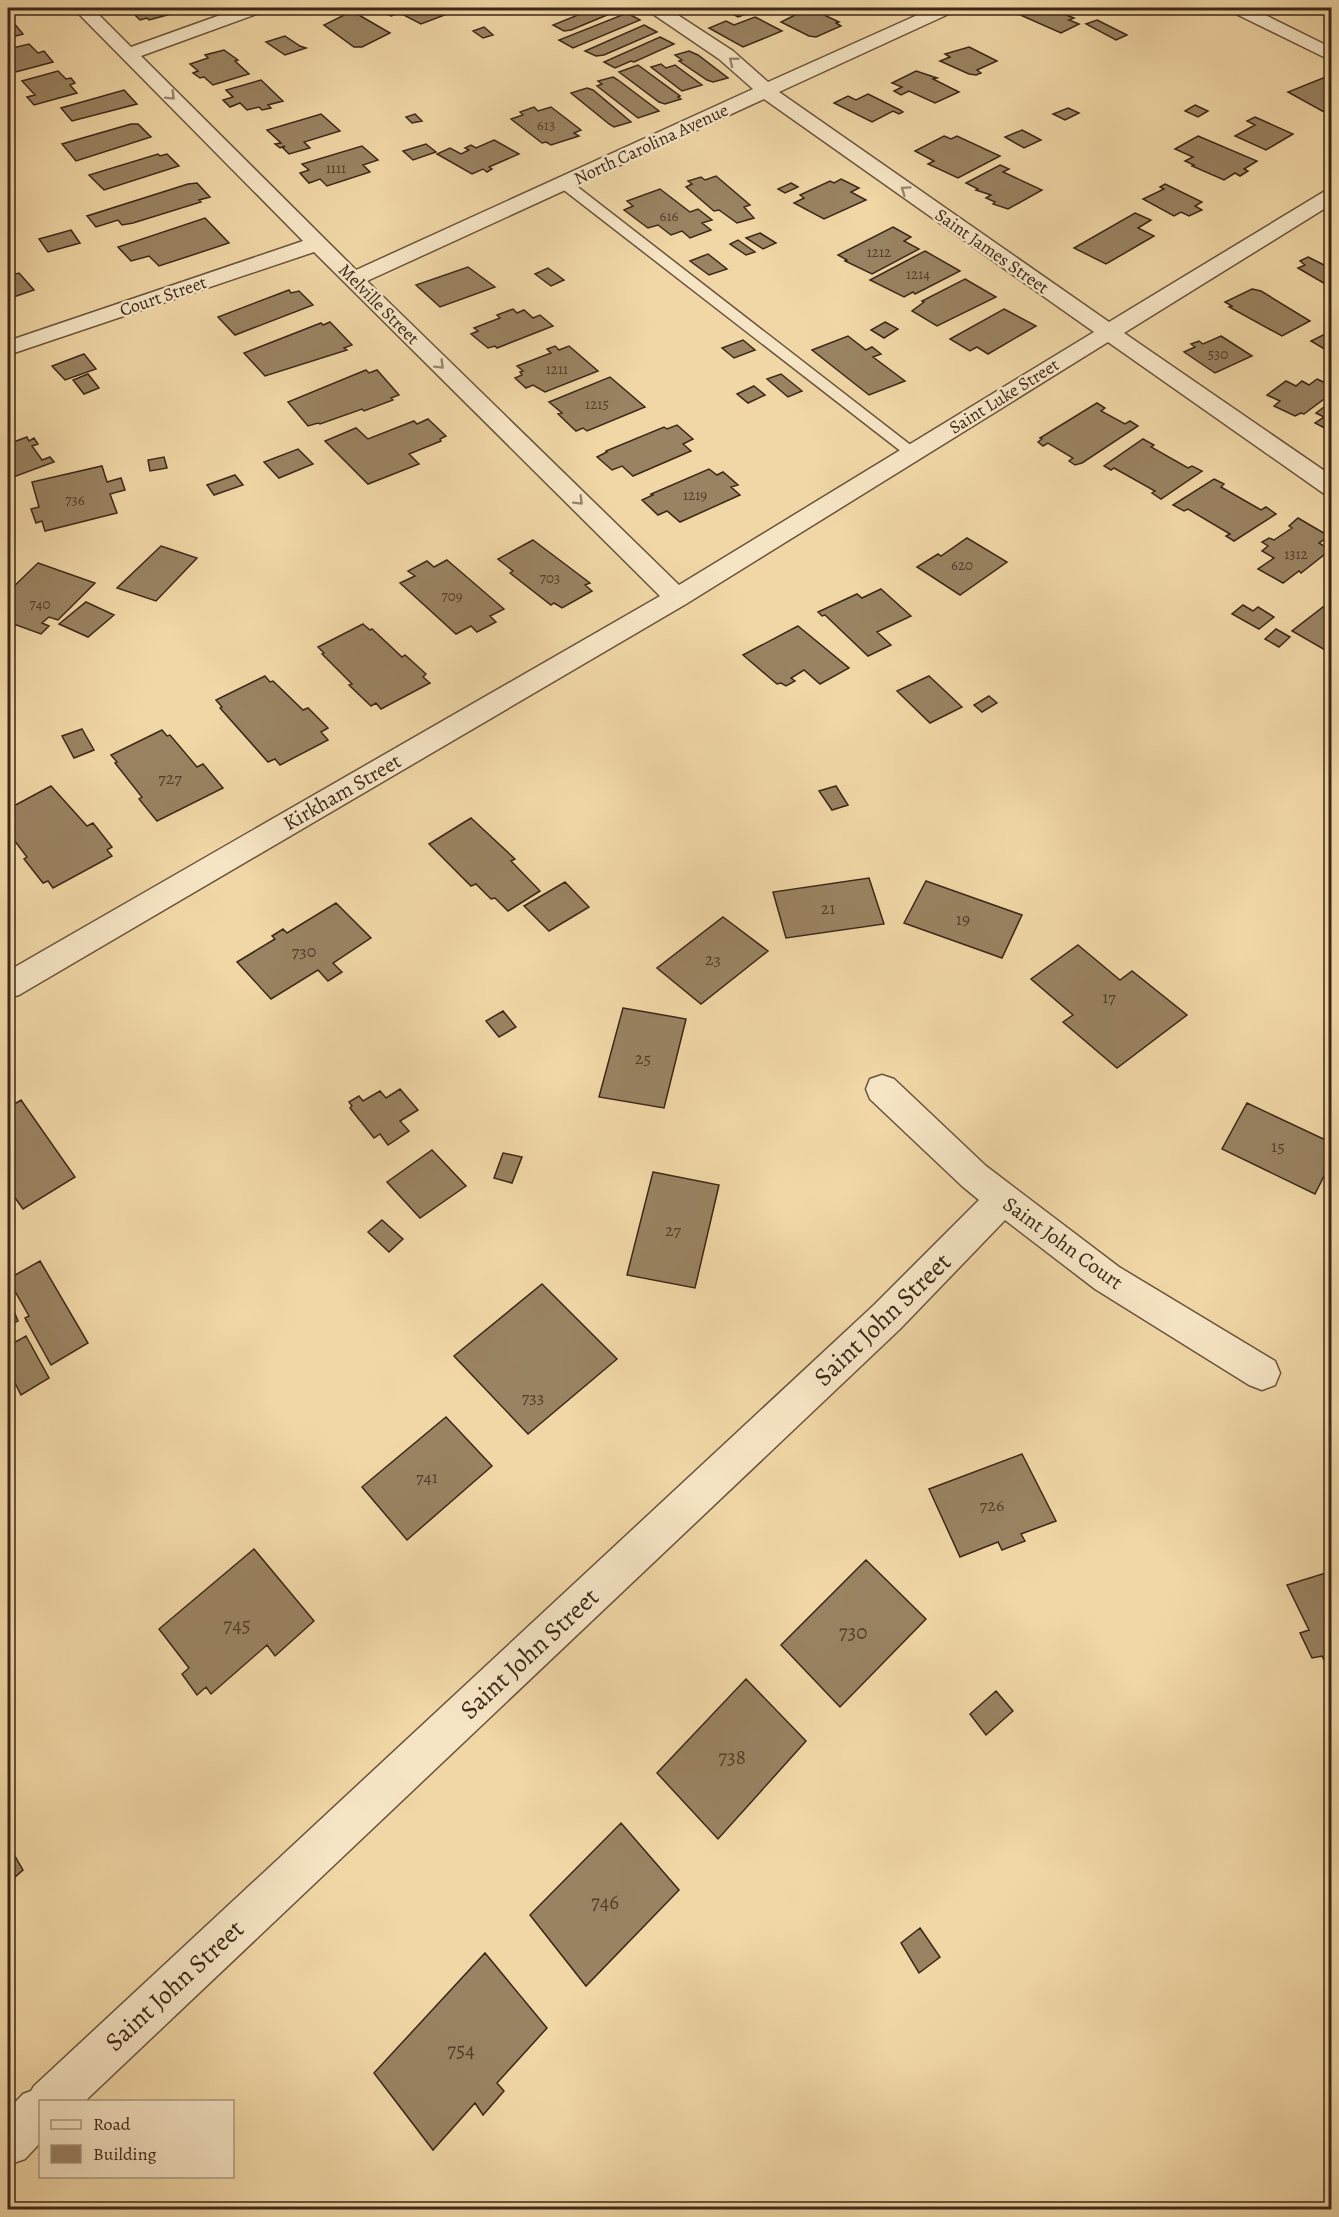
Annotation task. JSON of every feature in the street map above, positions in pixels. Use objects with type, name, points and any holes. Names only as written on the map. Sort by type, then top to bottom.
[{"type":"street","name":"Melville Street","points":[[82,8],[677,598]]},
{"type":"street","points":[[129,54],[256,8]]},
{"type":"street","name":"Saint James Street","points":[[656,8],[726,55],[779,102],[1332,488]]},
{"type":"street","name":"North Carolina Avenue","points":[[353,279],[947,8]]},
{"type":"street","points":[[1238,8],[1332,56]]},
{"type":"street","name":"Saint Luke Street","points":[[677,598],[1332,195]]},
{"type":"street","name":"Court Street","points":[[8,348],[318,243]]},
{"type":"street","name":"Kirkham Street","points":[[8,986],[677,598]]},
{"type":"street","name":"Saint John Court","points":[[882,1089],[974,1176],[1107,1278],[1262,1373]]},
{"type":"street","name":"Saint John Street","points":[[52,2100],[887,1317],[1003,1199]]},
{"type":"street","points":[[8,2142],[39,2112]]},
{"type":"lane","points":[[565,184],[912,453]]},
{"type":"building","points":[[137,8],[189,9],[149,20],[147,18],[140,20],[130,10]]},
{"type":"building","points":[[376,8],[440,8],[450,13],[421,24],[400,13],[391,16]]},
{"type":"building","points":[[595,8],[624,8],[571,30],[564,31],[553,25]]},
{"type":"building","points":[[742,8],[752,12],[738,17],[729,12]]},
{"type":"building","points":[[809,8],[831,10],[822,14],[839,22],[836,23],[841,26],[816,37],[809,36],[781,22]]},
{"type":"building","points":[[1026,8],[1049,8],[1074,18],[1069,20],[1079,24],[1061,33],[1018,14],[1029,9]]},
{"type":"building","points":[[352,11],[390,33],[362,47],[354,47],[324,25]]},
{"type":"building","points":[[627,13],[640,20],[573,48],[559,40]]},
{"type":"building","points":[[8,16],[23,34],[8,38]]},
{"type":"building","points":[[755,17],[782,31],[743,47],[709,28],[726,21],[734,25]]},
{"type":"building","points":[[1097,20],[1127,35],[1116,40],[1086,24]]},
{"type":"building","points":[[644,25],[657,32],[604,55],[596,56],[585,51]]},
{"type":"building","points":[[484,27],[493,35],[483,38],[473,31]]},
{"type":"building","points":[[285,36],[306,48],[285,55],[266,42]]},
{"type":"building","points":[[660,37],[674,44],[615,68],[604,62]]},
{"type":"building","points":[[29,44],[38,53],[44,51],[53,62],[8,74],[8,49]]},
{"type":"building","points":[[969,47],[997,61],[977,70],[981,73],[976,75],[940,61],[950,57],[945,54]]},
{"type":"building","points":[[224,50],[238,60],[235,61],[249,74],[213,85],[204,77],[200,78],[193,73],[198,71],[190,64],[208,58],[205,55]]},
{"type":"building","points":[[689,51],[698,55],[728,78],[713,82],[707,80],[679,61],[682,60],[675,55]]},
{"type":"building","points":[[661,64],[666,68],[675,65],[702,85],[682,91],[651,67]]},
{"type":"building","points":[[638,65],[681,99],[665,104],[659,102],[619,72]]},
{"type":"building","points":[[58,71],[66,79],[71,78],[75,83],[70,85],[77,93],[34,105],[27,97],[35,95],[22,81]]},
{"type":"building","points":[[916,71],[937,78],[933,79],[959,92],[935,103],[909,91],[901,95],[894,91],[902,87],[892,83]]},
{"type":"building","points":[[613,77],[659,111],[638,118],[597,86],[602,84],[598,81]]},
{"type":"building","points":[[1323,78],[1332,82],[1332,109],[1324,112],[1288,92]]},
{"type":"building","points":[[261,80],[283,101],[268,105],[271,108],[262,110],[259,107],[247,110],[240,103],[230,107],[223,100],[233,97],[226,90]]},
{"type":"building","points":[[587,88],[593,90],[631,122],[614,127],[571,93]]},
{"type":"building","points":[[124,90],[137,104],[72,121],[61,108]]},
{"type":"building","points":[[868,94],[903,112],[899,114],[893,111],[872,122],[834,103],[848,96],[856,100]]},
{"type":"building","points":[[1195,105],[1208,111],[1198,117],[1185,111]]},
{"type":"building","points":[[534,107],[538,111],[551,107],[581,130],[574,133],[579,136],[551,145],[546,142],[542,143],[511,119],[523,115],[520,112]]},
{"type":"building","points":[[1068,108],[1079,113],[1065,120],[1053,114]]},
{"type":"building","points":[[321,114],[340,131],[304,142],[310,148],[289,154],[283,148],[285,146],[280,148],[275,144],[281,143],[267,130]]},
{"type":"building","points":[[415,114],[422,121],[412,123],[406,117]]},
{"type":"building","points":[[1255,117],[1293,134],[1266,150],[1235,136],[1255,125],[1247,121]]},
{"type":"building","points":[[138,124],[151,137],[76,161],[62,144]]},
{"type":"building","points":[[1022,130],[1041,140],[1024,148],[1005,137]]},
{"type":"building","points":[[944,136],[951,139],[957,136],[1000,156],[958,178],[928,164],[934,161],[915,151]]},
{"type":"building","points":[[1198,136],[1257,161],[1244,169],[1248,171],[1240,176],[1235,173],[1224,180],[1192,166],[1194,165],[1185,161],[1193,157],[1175,149]]},
{"type":"building","points":[[494,140],[519,154],[489,167],[492,169],[487,172],[483,169],[472,174],[437,154],[450,148],[461,154],[469,150],[465,148],[471,145],[476,148]]},
{"type":"building","points":[[426,144],[436,152],[413,160],[403,151]]},
{"type":"building","points":[[362,146],[378,160],[363,165],[370,172],[327,186],[320,179],[309,183],[300,173],[309,170],[302,164]]},
{"type":"building","points":[[158,154],[160,156],[167,154],[179,166],[104,190],[89,175]]},
{"type":"building","points":[[1000,165],[1009,169],[1003,172],[1042,190],[1008,209],[993,204],[995,202],[986,198],[991,195],[976,190],[978,189],[966,183]]},
{"type":"building","points":[[716,176],[750,205],[744,207],[754,218],[737,223],[719,210],[714,211],[686,187],[692,184],[688,181],[701,177],[705,180]]},
{"type":"building","points":[[841,179],[859,188],[851,192],[866,200],[824,219],[794,203],[804,198],[800,195],[830,181],[834,183]]},
{"type":"building","points":[[197,183],[210,197],[199,200],[201,202],[133,223],[122,225],[118,220],[96,227],[87,216],[188,184]]},
{"type":"building","points":[[791,183],[798,187],[785,193],[778,189]]},
{"type":"building","points":[[1165,184],[1202,202],[1195,206],[1202,210],[1189,216],[1181,212],[1174,216],[1143,199],[1164,189],[1160,187]]},
{"type":"building","points":[[660,189],[690,212],[698,209],[712,220],[702,223],[711,230],[690,238],[682,231],[671,235],[658,225],[648,228],[624,210],[633,206],[627,201]]},
{"type":"building","points":[[1135,213],[1151,220],[1138,228],[1154,236],[1106,264],[1074,248]]},
{"type":"building","points":[[205,218],[229,243],[159,266],[149,256],[131,261],[118,247]]},
{"type":"building","points":[[893,227],[911,237],[904,241],[919,249],[872,274],[845,261],[847,260],[838,255]]},
{"type":"building","points":[[71,230],[80,243],[48,252],[39,239]]},
{"type":"building","points":[[760,233],[776,243],[763,249],[746,238]]},
{"type":"building","points":[[738,240],[755,252],[746,255],[730,244]]},
{"type":"building","points":[[925,251],[960,271],[915,294],[913,292],[904,297],[870,280]]},
{"type":"building","points":[[708,254],[727,269],[709,275],[690,261]]},
{"type":"building","points":[[1308,257],[1332,269],[1332,288],[1298,268],[1305,265],[1300,261]]},
{"type":"building","points":[[468,267],[495,287],[440,307],[416,285]]},
{"type":"building","points":[[548,268],[564,280],[551,286],[535,274]]},
{"type":"building","points":[[19,273],[34,290],[8,299],[8,276]]},
{"type":"building","points":[[965,279],[996,297],[937,326],[912,311],[924,302],[922,301]]},
{"type":"building","points":[[1252,289],[1261,291],[1310,321],[1282,336],[1229,307],[1232,306],[1225,302]]},
{"type":"building","points":[[289,290],[291,293],[299,291],[313,305],[235,335],[218,317]]},
{"type":"building","points":[[513,309],[517,313],[524,310],[533,318],[540,315],[553,326],[497,348],[495,346],[488,348],[471,334],[478,331],[474,328],[500,318],[497,315]]},
{"type":"building","points":[[1004,309],[1036,326],[988,354],[977,347],[970,351],[950,339]]},
{"type":"building","points":[[330,322],[352,345],[344,348],[347,350],[265,376],[244,353],[321,323],[323,325]]},
{"type":"building","points":[[885,322],[898,329],[884,338],[871,330]]},
{"type":"building","points":[[1323,335],[1332,340],[1332,347],[1326,350],[1311,341]]},
{"type":"building","points":[[848,336],[866,350],[872,347],[881,354],[873,357],[905,381],[869,395],[812,350]]},
{"type":"building","points":[[1221,336],[1252,356],[1215,373],[1184,352],[1195,347],[1191,344],[1199,341],[1203,344]]},
{"type":"building","points":[[743,340],[755,350],[734,358],[722,348]]},
{"type":"building","points":[[555,346],[559,350],[569,346],[598,371],[545,392],[533,385],[526,388],[515,378],[522,375],[520,372],[523,371],[517,366],[551,353],[547,349]]},
{"type":"building","points":[[84,354],[96,369],[65,380],[52,366]]},
{"type":"building","points":[[366,370],[369,373],[377,370],[399,395],[391,398],[393,400],[364,411],[362,409],[308,426],[288,402]]},
{"type":"building","points":[[88,374],[99,388],[84,394],[73,380]]},
{"type":"building","points":[[781,374],[802,391],[788,397],[767,379]]},
{"type":"building","points":[[610,377],[645,407],[587,431],[583,428],[576,431],[558,414],[562,413],[549,402]]},
{"type":"building","points":[[1317,379],[1332,386],[1332,393],[1304,414],[1295,416],[1274,406],[1280,401],[1267,395],[1286,381],[1296,386],[1302,381],[1309,385]]},
{"type":"building","points":[[754,386],[765,395],[748,403],[737,394]]},
{"type":"building","points":[[1332,401],[1332,432],[1315,423],[1324,417],[1316,413]]},
{"type":"building","points":[[1097,403],[1105,408],[1101,411],[1125,424],[1130,421],[1138,426],[1082,463],[1075,465],[1069,461],[1073,458],[1048,443],[1043,446],[1038,442],[1042,439],[1040,438]]},
{"type":"building","points":[[428,419],[446,436],[440,439],[441,441],[409,454],[419,464],[368,484],[325,441],[356,428],[368,439],[414,421],[417,424]]},
{"type":"building","points":[[677,425],[693,439],[683,444],[691,451],[633,476],[622,466],[612,470],[597,457],[664,427],[667,429]]},
{"type":"building","points":[[27,437],[29,441],[34,438],[38,444],[32,446],[42,460],[50,457],[54,462],[8,479],[8,444]]},
{"type":"building","points":[[1143,439],[1154,445],[1151,447],[1188,468],[1192,466],[1202,471],[1161,499],[1152,493],[1155,491],[1114,468],[1111,470],[1104,466]]},
{"type":"building","points":[[298,449],[313,464],[279,478],[264,462]]},
{"type":"building","points":[[164,457],[167,468],[150,471],[148,460]]},
{"type":"building","points":[[102,466],[107,482],[121,478],[125,490],[110,494],[117,513],[45,531],[42,521],[36,523],[31,509],[39,507],[32,482]]},
{"type":"building","points":[[709,469],[717,475],[723,472],[738,485],[731,487],[740,495],[680,522],[667,511],[658,515],[642,500],[653,495],[651,494]]},
{"type":"building","points":[[235,475],[243,485],[214,495],[207,485]]},
{"type":"building","points":[[1214,479],[1224,484],[1221,487],[1261,510],[1266,507],[1276,514],[1234,541],[1226,536],[1230,534],[1188,509],[1184,511],[1173,505]]},
{"type":"building","points":[[1298,518],[1329,536],[1319,543],[1330,550],[1301,573],[1299,571],[1283,583],[1258,569],[1274,558],[1262,551],[1268,546],[1262,542],[1269,538],[1274,540],[1292,528],[1289,526]]},
{"type":"building","points":[[967,538],[1007,562],[960,595],[917,567],[938,554],[941,556]]},
{"type":"building","points":[[533,540],[590,583],[585,585],[592,591],[562,608],[554,603],[551,605],[510,573],[513,571],[498,559]]},
{"type":"building","points":[[161,546],[197,558],[156,601],[117,588]]},
{"type":"building","points":[[447,560],[504,609],[490,616],[496,622],[477,632],[471,626],[456,634],[400,583],[415,576],[408,571],[427,561],[434,567]]},
{"type":"building","points":[[38,563],[95,583],[58,620],[49,617],[42,623],[49,626],[41,634],[8,622],[8,592]]},
{"type":"building","points":[[881,589],[911,616],[877,632],[891,645],[868,656],[825,615],[822,616],[818,612],[857,594],[862,598]]},
{"type":"building","points":[[1332,600],[1332,654],[1292,631]]},
{"type":"building","points":[[86,602],[114,615],[88,637],[59,624]]},
{"type":"building","points":[[1243,605],[1253,611],[1258,607],[1274,617],[1259,629],[1232,614]]},
{"type":"building","points":[[363,624],[370,630],[372,629],[402,657],[405,655],[426,674],[423,677],[430,683],[381,709],[376,703],[371,706],[349,685],[352,684],[318,647]]},
{"type":"building","points":[[798,626],[849,668],[820,684],[804,670],[791,678],[795,681],[786,686],[781,683],[777,684],[743,655]]},
{"type":"building","points":[[1276,629],[1290,637],[1279,647],[1265,639]]},
{"type":"building","points":[[265,676],[303,710],[308,708],[328,728],[321,732],[328,740],[280,765],[275,759],[268,762],[220,708],[222,707],[216,700]]},
{"type":"building","points":[[929,676],[962,707],[930,723],[897,691]]},
{"type":"building","points":[[989,696],[997,703],[982,712],[974,705]]},
{"type":"building","points":[[82,729],[94,750],[74,758],[62,736]]},
{"type":"building","points":[[162,730],[167,736],[170,735],[197,767],[203,764],[223,788],[157,821],[139,799],[142,797],[111,755]]},
{"type":"building","points":[[51,786],[87,826],[93,823],[112,847],[107,850],[112,856],[53,888],[48,881],[43,883],[24,859],[27,857],[8,832],[8,809]]},
{"type":"building","points":[[836,786],[848,805],[832,810],[819,791]]},
{"type":"building","points":[[471,818],[515,859],[511,861],[540,891],[508,911],[476,884],[471,886],[429,844]]},
{"type":"building","points":[[869,878],[884,924],[786,938],[773,892]]},
{"type":"building","points":[[926,881],[1022,915],[1002,958],[904,923]]},
{"type":"building","points":[[565,882],[589,907],[549,931],[524,906]]},
{"type":"building","points":[[336,903],[371,938],[333,963],[342,972],[328,981],[318,970],[271,999],[237,962],[275,939],[272,936],[283,929],[287,933]]},
{"type":"building","points":[[723,917],[768,951],[701,1004],[657,968]]},
{"type":"building","points":[[1078,945],[1120,980],[1132,971],[1187,1015],[1117,1068],[1063,1022],[1073,1015],[1031,979]]},
{"type":"building","points":[[623,1008],[686,1019],[664,1108],[599,1097]]},
{"type":"building","points":[[503,1011],[516,1027],[499,1037],[486,1021]]},
{"type":"building","points":[[400,1089],[418,1110],[400,1121],[409,1131],[388,1145],[380,1134],[374,1138],[350,1108],[352,1106],[349,1102],[359,1096],[363,1101],[380,1091],[386,1098]]},
{"type":"building","points":[[21,1100],[75,1177],[23,1209],[8,1188],[8,1108]]},
{"type":"building","points":[[1247,1103],[1332,1143],[1332,1160],[1315,1194],[1222,1149]]},
{"type":"building","points":[[432,1150],[466,1186],[420,1218],[387,1182]]},
{"type":"building","points":[[503,1153],[522,1157],[512,1183],[494,1178]]},
{"type":"building","points":[[653,1172],[719,1185],[695,1288],[627,1275]]},
{"type":"building","points":[[382,1220],[403,1239],[389,1252],[368,1232]]},
{"type":"building","points":[[40,1261],[88,1343],[51,1365],[25,1318],[29,1316],[8,1279]]},
{"type":"building","points":[[542,1284],[617,1359],[528,1434],[454,1356]]},
{"type":"building","points":[[8,1297],[18,1321],[8,1326]]},
{"type":"building","points":[[26,1336],[49,1378],[21,1395],[8,1369],[8,1346]]},
{"type":"building","points":[[446,1417],[492,1466],[407,1540],[362,1487]]},
{"type":"building","points":[[1022,1454],[1056,1521],[1021,1534],[1025,1541],[1002,1550],[998,1542],[960,1557],[929,1489]]},
{"type":"building","points":[[254,1549],[314,1621],[275,1656],[267,1645],[211,1694],[206,1687],[197,1695],[182,1674],[189,1668],[159,1629]]},
{"type":"building","points":[[866,1560],[926,1619],[840,1707],[781,1645]]},
{"type":"building","points":[[1332,1571],[1332,1669],[1329,1670],[1322,1656],[1312,1658],[1300,1633],[1309,1630],[1287,1585]]},
{"type":"building","points":[[746,1679],[806,1741],[718,1839],[657,1773]]},
{"type":"building","points":[[996,1691],[1013,1711],[986,1735],[970,1714]]},
{"type":"building","points":[[621,1823],[679,1890],[586,1986],[530,1915]]},
{"type":"building","points":[[8,1844],[23,1870],[8,1883]]},
{"type":"building","points":[[920,1928],[940,1957],[919,1973],[901,1943]]},
{"type":"building","points":[[485,1953],[547,2028],[497,2083],[504,2091],[483,2115],[475,2103],[433,2150],[374,2073]]}]
